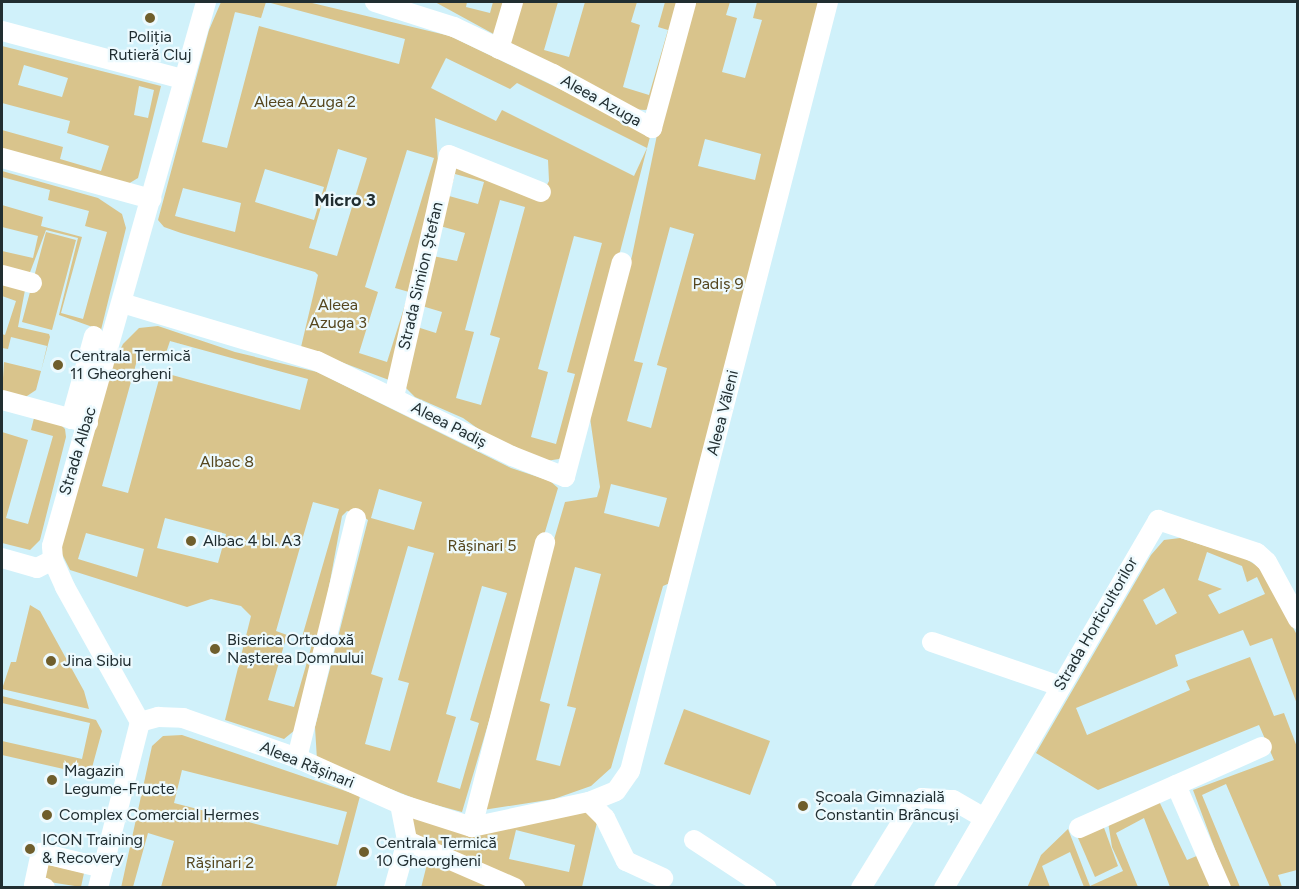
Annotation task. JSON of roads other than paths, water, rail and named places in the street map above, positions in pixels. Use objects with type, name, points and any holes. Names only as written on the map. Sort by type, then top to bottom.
[{"type":"street","name":"Strada Albac","points":[[53,560],[54,528],[79,421],[122,303],[206,2]]},
{"type":"street","name":"Aleea Azuga","points":[[375,2],[454,27],[652,128],[686,3]]},
{"type":"street","points":[[499,49],[513,2]]},
{"type":"street","name":"Aleea Văleni","points":[[589,802],[616,791],[630,771],[828,2]]},
{"type":"street","points":[[2,31],[183,79]]},
{"type":"street","name":"Strada Simion Ștefan","points":[[394,397],[449,155],[541,192]]},
{"type":"street","points":[[2,158],[151,199]]},
{"type":"street","name":"Aleea Padiș","points":[[122,303],[317,361],[512,456],[565,477],[622,262]]},
{"type":"street","points":[[2,275],[32,283]]},
{"type":"street","points":[[2,400],[79,421],[94,336]]},
{"type":"street","points":[[297,758],[356,518]]},
{"type":"street","name":"Strada Horticultorilor","points":[[944,888],[1158,520],[1257,553],[1266,562],[1298,619]]},
{"type":"street","points":[[472,827],[545,542]]},
{"type":"street","points":[[2,558],[37,568],[53,560],[140,722],[98,888]]},
{"type":"street","points":[[932,642],[1060,686]]},
{"type":"street","name":"Aleea Rășinari","points":[[140,722],[158,717],[183,718],[297,758],[400,804],[472,827],[589,802]]},
{"type":"street","points":[[1079,828],[1262,747]]},
{"type":"street","points":[[1176,785],[1221,888]]},
{"type":"street","points":[[861,888],[912,805],[922,798],[953,800],[984,818]]},
{"type":"street","points":[[589,802],[605,818],[626,861],[663,878]]},
{"type":"street","points":[[394,888],[407,841],[400,804]]},
{"type":"street","points":[[694,840],[767,888]]},
{"type":"street","points":[[407,841],[515,888]]},
{"type":"street","points":[[45,888],[34,885],[41,853],[103,868]]},
{"type":"place","name":"Poliția Rutieră Cluj","points":[[150,18]]},
{"type":"place","name":"Centrala Termică 11 Gheorgheni","points":[[58,365]]},
{"type":"place","name":"Albac 4 bl. A3","points":[[191,541]]},
{"type":"place","name":"Biserica Ortodoxă Nașterea Domnului","points":[[215,649]]},
{"type":"place","name":"Jina Sibiu","points":[[51,661]]},
{"type":"place","name":"Magazin Legume-Fructe","points":[[52,780]]},
{"type":"place","name":"Școala Gimnazială Constantin Brâncuși","points":[[803,806]]},
{"type":"place","name":"Complex Comercial Hermes","points":[[47,815]]},
{"type":"place","name":"ICON Training & Recovery","points":[[30,849]]},
{"type":"place","name":"Centrala Termică 10 Gheorgheni","points":[[364,852]]},
{"type":"district","name":"Micro 3","points":[[345,200]]},
{"type":"park label","name":"Aleea Azuga 2","points":[[305,102]]},
{"type":"park label","name":"Padiș 9","points":[[718,284]]},
{"type":"park label","name":"Aleea Azuga 3","points":[[338,314]]},
{"type":"park label","name":"Albac 8","points":[[227,462]]},
{"type":"park label","name":"Rășinari 5","points":[[482,546]]},
{"type":"park label","name":"Rășinari 2","points":[[220,863]]}]
